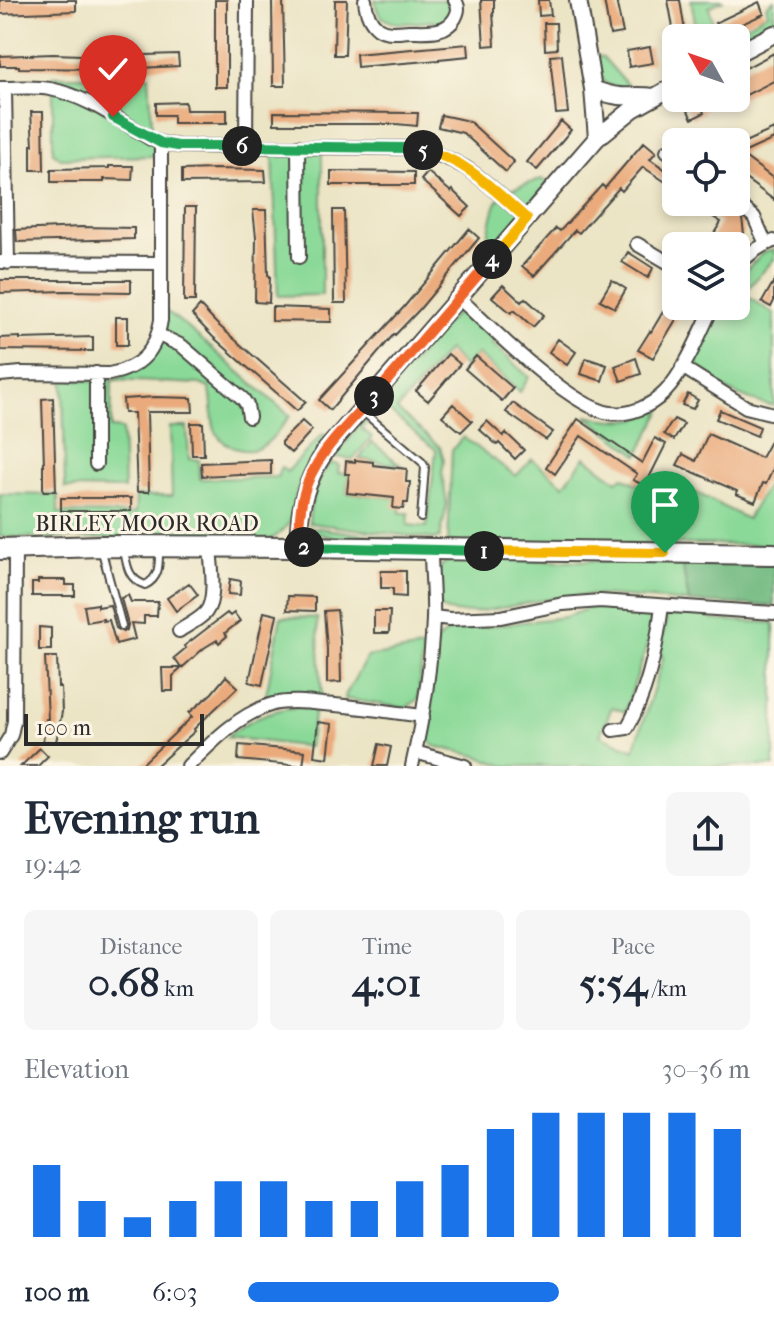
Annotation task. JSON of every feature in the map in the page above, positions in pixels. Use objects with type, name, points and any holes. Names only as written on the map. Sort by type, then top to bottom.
[{"type":"main road","name":"BIRLEY MOOR ROAD","points":[[8,549],[159,546],[774,554]]},
{"type":"street","points":[[246,146],[247,0]]},
{"type":"street","points":[[365,0],[372,22],[379,29],[389,32],[446,28],[458,11],[455,0]]},
{"type":"street","points":[[578,0],[593,89],[597,138]]},
{"type":"street","points":[[750,47],[774,34]]},
{"type":"street","points":[[161,263],[4,262],[3,88],[48,88],[69,94],[161,143],[178,146],[408,148],[442,155],[475,173],[527,219]]},
{"type":"street","points":[[593,89],[605,94],[652,97]]},
{"type":"street","points":[[298,547],[303,495],[326,450],[597,138],[617,120],[662,92]]},
{"type":"street","points":[[0,375],[120,372],[144,358],[153,347],[161,320],[161,143]]},
{"type":"street","points":[[298,146],[299,257]]},
{"type":"street","points":[[750,214],[770,242],[750,254]]},
{"type":"street","points":[[637,244],[662,259]]},
{"type":"street","points":[[459,298],[558,385],[607,413],[619,414],[646,407],[669,389],[706,320]]},
{"type":"street","points":[[159,335],[182,346],[243,399],[249,417]]},
{"type":"street","points":[[682,367],[746,407],[774,414]]},
{"type":"street","points":[[96,373],[96,464]]},
{"type":"street","points":[[179,631],[206,612],[211,602],[210,547]]},
{"type":"street","points":[[0,753],[11,735],[14,721],[8,549]]},
{"type":"street","points":[[412,766],[423,716],[433,617],[431,550]]},
{"type":"street","points":[[433,617],[501,617],[582,601],[774,613]]},
{"type":"street","points":[[613,730],[627,728],[646,685],[662,606]]},
{"type":"street","points":[[0,687],[15,687]]},
{"type":"street","points":[[194,764],[241,719],[275,704],[311,702],[423,716]]},
{"type":"street","points":[[415,752],[465,766]]},
{"type":"lane","points":[[361,410],[425,467],[421,518]]},
{"type":"lane","points":[[101,546],[122,626]]},
{"type":"lane","points":[[123,547],[131,576],[145,585],[156,577],[159,546]]},
{"type":"green space","points":[[375,0],[446,0],[451,10],[441,25],[433,21],[396,23],[382,17]]},
{"type":"green space","points":[[691,0],[724,0],[709,7],[713,24],[695,24]]},
{"type":"green space","points":[[774,0],[774,26],[750,39],[748,24],[768,13],[766,6]]},
{"type":"green space","points":[[596,56],[603,57],[631,89],[613,87],[604,82]]},
{"type":"green space","points":[[662,60],[661,81],[658,61]]},
{"type":"green space","points":[[53,76],[149,76],[154,156],[60,158],[53,152]]},
{"type":"green space","points":[[273,152],[322,152],[322,295],[278,296]]},
{"type":"green space","points":[[542,179],[548,184],[493,249],[487,241],[500,197]]},
{"type":"green space","points":[[774,249],[774,259],[750,286],[750,266],[764,252]]},
{"type":"green space","points":[[750,299],[774,314],[774,406],[730,391],[691,364],[714,320],[750,320]]},
{"type":"green space","points":[[460,308],[491,336],[491,343],[529,377],[520,392],[477,354],[464,367],[448,350],[397,410],[440,447],[447,504],[440,538],[309,523],[315,492],[330,463],[339,465],[338,473],[349,474],[347,493],[394,498],[400,513],[409,513],[408,525],[427,527],[436,450],[378,402]]},
{"type":"green space","points":[[166,311],[290,416],[267,443],[253,450],[235,448],[222,440],[214,427],[209,388],[200,384],[112,380],[111,428],[122,429],[124,489],[65,488],[63,379],[107,380],[139,368],[159,348],[166,325]]},
{"type":"green space","points":[[663,408],[638,455],[586,416],[625,420],[643,417]]},
{"type":"green space","points":[[366,418],[369,420],[362,429],[372,437],[353,459],[335,457]]},
{"type":"green space","points":[[170,427],[187,427],[189,459],[199,460],[200,479],[277,477],[281,467],[287,472],[323,434],[329,438],[303,476],[292,516],[285,529],[268,541],[0,537],[0,494],[58,495],[58,513],[135,514],[136,496],[172,496]]},
{"type":"green space","points":[[463,437],[516,476],[532,459],[564,485],[585,457],[617,481],[623,477],[661,497],[670,479],[747,519],[768,484],[774,487],[774,545],[448,542],[452,450]]},
{"type":"green space","points":[[372,442],[401,465],[359,459]]},
{"type":"green space","points":[[309,527],[406,540],[340,538],[327,536]]},
{"type":"green space","points":[[451,559],[682,562],[689,602],[581,595],[488,610],[454,612],[439,606],[437,585],[441,567]]},
{"type":"green space","points":[[682,562],[774,563],[774,606],[689,602]]},
{"type":"green space","points":[[592,607],[647,611],[655,621],[625,712],[612,707],[600,735],[634,750],[663,659],[660,649],[667,616],[702,614],[714,620],[774,623],[774,766],[505,766],[434,746],[425,737],[437,640],[450,631],[565,617]]},
{"type":"green space","points":[[281,617],[317,618],[322,698],[292,696],[265,700]]},
{"type":"green space","points":[[423,648],[418,699],[406,708],[345,699],[367,657]]},
{"type":"green space","points":[[297,707],[315,709],[309,747],[227,737],[260,716]]},
{"type":"building","points":[[0,0],[76,0],[76,11],[0,14]]},
{"type":"building","points":[[215,0],[227,0],[227,87],[215,87]]},
{"type":"building","points":[[272,0],[283,0],[285,86],[273,86]]},
{"type":"building","points":[[335,0],[347,0],[345,55],[334,55]]},
{"type":"building","points":[[481,0],[494,0],[495,45],[484,46]]},
{"type":"building","points":[[538,0],[549,0],[551,15],[539,16]]},
{"type":"building","points":[[604,0],[616,0],[623,33],[610,35]]},
{"type":"building","points":[[668,0],[680,0],[684,24],[672,24]]},
{"type":"building","points":[[759,2],[764,14],[742,24],[715,23]]},
{"type":"building","points":[[544,23],[556,23],[557,49],[545,50]]},
{"type":"building","points":[[468,44],[469,56],[357,67],[356,54]]},
{"type":"building","points":[[650,47],[653,63],[629,67],[627,51]]},
{"type":"building","points":[[774,53],[774,81],[750,93],[750,66]]},
{"type":"building","points":[[178,54],[179,66],[119,69],[0,66],[0,56]]},
{"type":"building","points":[[562,55],[568,113],[556,114],[550,56]]},
{"type":"building","points":[[185,102],[186,110],[227,110],[227,123],[173,123],[173,115],[156,115],[156,103]]},
{"type":"building","points":[[31,112],[43,112],[44,170],[31,170]]},
{"type":"building","points":[[274,112],[418,113],[417,126],[274,124]]},
{"type":"building","points":[[688,112],[704,112],[704,113],[692,119]]},
{"type":"building","points":[[441,115],[469,121],[514,162],[506,172],[463,133],[438,127]]},
{"type":"building","points":[[561,121],[571,130],[537,170],[527,162]]},
{"type":"building","points":[[774,129],[774,139],[750,150],[750,140]]},
{"type":"building","points":[[644,142],[656,152],[650,159],[662,167],[662,180],[643,167],[622,191],[619,188],[579,233],[575,230],[534,276],[522,266],[556,228],[560,231],[602,185],[605,188]]},
{"type":"building","points":[[750,161],[774,179],[774,200],[750,182]]},
{"type":"building","points":[[133,166],[132,180],[51,182],[51,169]]},
{"type":"building","points":[[182,170],[265,170],[266,182],[182,183]]},
{"type":"building","points":[[331,171],[414,172],[414,185],[331,185]]},
{"type":"building","points":[[428,172],[470,207],[461,216],[421,180]]},
{"type":"building","points":[[185,207],[196,207],[195,301],[184,301]]},
{"type":"building","points":[[253,210],[266,210],[269,303],[255,302],[256,237]]},
{"type":"building","points":[[333,210],[344,210],[346,303],[334,303]]},
{"type":"building","points":[[712,216],[739,216],[744,232],[715,232],[721,222]]},
{"type":"building","points":[[134,228],[134,239],[17,242],[16,230]]},
{"type":"building","points":[[469,229],[479,238],[330,410],[319,400],[404,307]]},
{"type":"building","points":[[628,252],[653,268],[648,278],[622,262]]},
{"type":"building","points":[[0,280],[131,280],[131,292],[0,293]]},
{"type":"building","points":[[612,280],[626,289],[615,308],[600,300]]},
{"type":"building","points":[[774,281],[774,301],[771,307],[762,302]]},
{"type":"building","points":[[503,285],[521,302],[525,298],[544,315],[533,327],[514,310],[511,313],[492,297]]},
{"type":"building","points":[[200,306],[306,402],[297,411],[213,337],[192,315]]},
{"type":"building","points":[[272,307],[331,309],[331,322],[272,321]]},
{"type":"building","points":[[662,314],[662,320],[676,320],[653,358],[638,350]]},
{"type":"building","points":[[116,317],[128,317],[128,345],[116,345]]},
{"type":"building","points":[[93,337],[93,351],[0,350],[0,338]]},
{"type":"building","points":[[558,339],[576,352],[567,365],[549,352]]},
{"type":"building","points":[[448,354],[460,364],[428,401],[416,391]]},
{"type":"building","points":[[476,356],[513,388],[502,401],[465,369]]},
{"type":"building","points":[[586,358],[607,365],[602,381],[581,374]]},
{"type":"building","points":[[636,358],[641,374],[621,381],[615,366]]},
{"type":"building","points":[[688,394],[698,400],[693,409],[682,405]]},
{"type":"building","points":[[53,398],[56,491],[43,491],[42,399]]},
{"type":"building","points":[[192,398],[193,412],[147,412],[149,492],[137,492],[134,413],[124,413],[123,399]]},
{"type":"building","points":[[513,403],[553,432],[546,440],[506,412]]},
{"type":"building","points":[[453,404],[472,421],[461,432],[442,416]]},
{"type":"building","points":[[720,410],[760,427],[757,436],[716,419]]},
{"type":"building","points":[[578,419],[642,463],[655,438],[666,444],[645,486],[633,480],[637,474],[581,436],[555,474],[546,467]]},
{"type":"building","points":[[674,419],[684,424],[674,440],[664,434]]},
{"type":"building","points":[[302,421],[312,430],[291,453],[282,441]]},
{"type":"building","points":[[487,421],[524,450],[515,459],[479,429]]},
{"type":"building","points":[[191,423],[203,423],[204,455],[192,455]]},
{"type":"building","points":[[708,434],[761,458],[774,434],[774,467],[755,502],[677,465],[683,454],[696,461]]},
{"type":"building","points":[[271,460],[271,474],[202,476],[201,463]]},
{"type":"building","points":[[346,461],[407,469],[406,482],[410,482],[408,503],[404,503],[403,509],[393,508],[394,498],[347,493],[349,474],[345,474]]},
{"type":"building","points":[[61,498],[131,498],[131,511],[61,511]]},
{"type":"building","points":[[381,571],[406,571],[406,597],[393,596],[393,588],[381,588]]},
{"type":"building","points":[[230,579],[241,581],[240,595],[228,594]]},
{"type":"building","points":[[38,580],[66,580],[66,585],[75,585],[75,596],[32,596],[32,583],[38,583]]},
{"type":"building","points":[[189,583],[198,595],[176,611],[167,598]]},
{"type":"building","points":[[128,595],[131,602],[158,602],[157,616],[144,616],[144,624],[131,623],[135,639],[116,644],[109,620],[87,622],[84,606],[110,605],[116,628],[123,632],[128,625],[121,598]]},
{"type":"building","points":[[288,596],[315,597],[315,611],[287,610]]},
{"type":"building","points":[[337,610],[341,682],[327,683],[324,611]]},
{"type":"building","points":[[374,611],[390,611],[389,633],[374,633]]},
{"type":"building","points":[[264,612],[277,615],[262,685],[249,682]]},
{"type":"building","points":[[227,613],[230,616],[234,613],[240,621],[225,633],[227,636],[219,643],[217,640],[204,648],[173,676],[173,691],[163,691],[162,668],[181,668],[174,658],[186,648],[184,646]]},
{"type":"building","points":[[39,627],[51,628],[51,650],[39,650]]},
{"type":"building","points":[[45,657],[57,657],[58,687],[61,687],[62,712],[56,742],[43,741],[48,719]]},
{"type":"building","points":[[226,676],[238,687],[156,766],[140,766],[192,717],[189,713]]},
{"type":"building","points":[[318,722],[332,724],[328,758],[314,756]]},
{"type":"building","points":[[379,744],[391,747],[387,766],[374,766]]},
{"type":"building","points":[[239,745],[305,751],[303,766],[238,760]]},
{"type":"building","points":[[40,748],[48,756],[38,766],[21,766]]},
{"type":"route","points":[[113,117],[151,139],[178,146],[425,150],[459,162],[527,219],[326,450],[303,495],[298,547],[665,553]]}]
